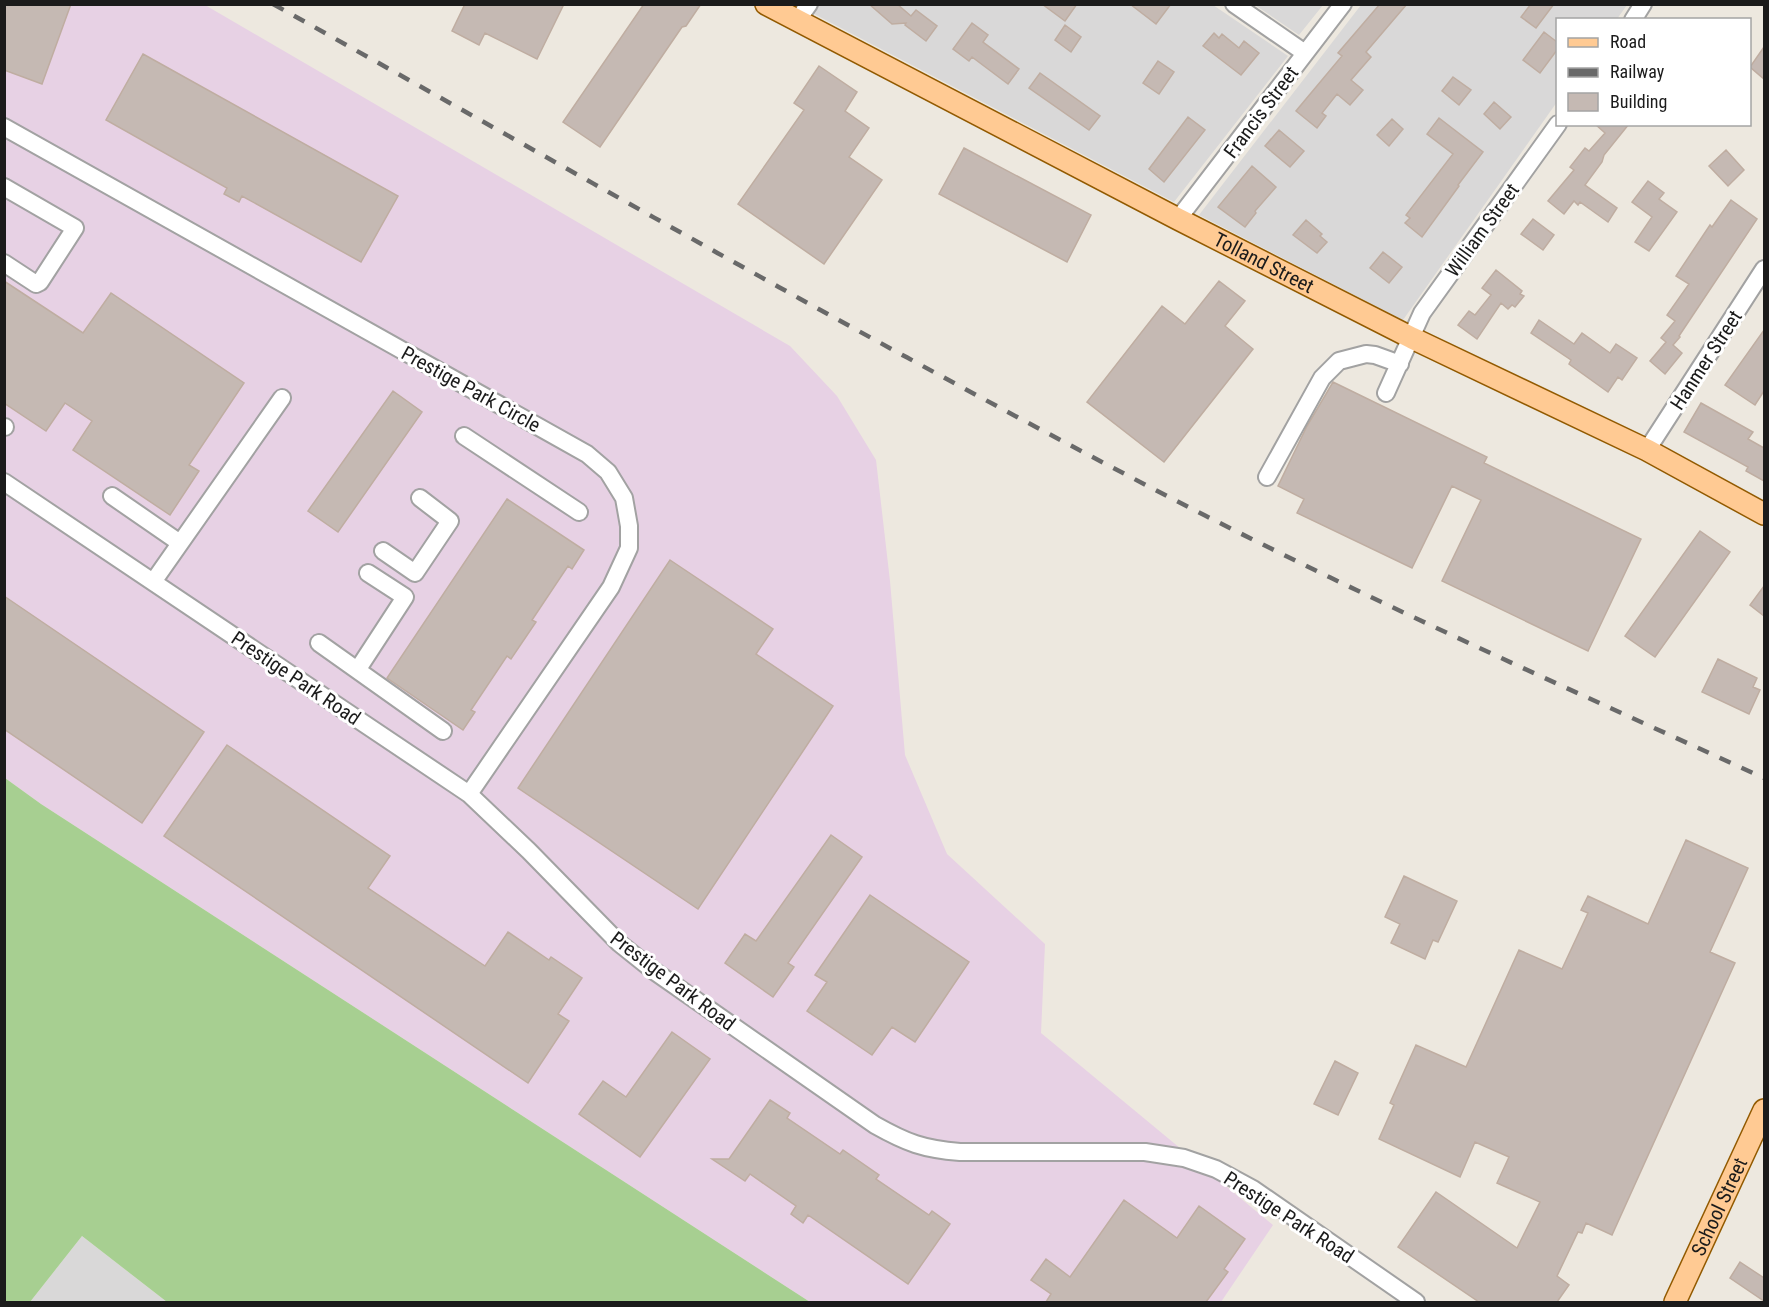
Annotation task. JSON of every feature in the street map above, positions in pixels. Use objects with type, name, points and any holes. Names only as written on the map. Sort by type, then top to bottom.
[{"type":"main road","name":"Tolland Street","points":[[766,4],[803,13],[1178,219],[1412,338],[1647,450],[1764,514]]},
{"type":"main road","name":"School Street","points":[[1675,1302],[1764,1110]]},
{"type":"street","points":[[1234,4],[1305,53]]},
{"type":"street","name":"Francis Street","points":[[1178,219],[1343,4]]},
{"type":"street","points":[[1634,18],[1643,4]]},
{"type":"street","name":"William Street","points":[[1386,393],[1422,313],[1556,125]]},
{"type":"street","name":"Prestige Park Circle","points":[[4,127],[588,454],[608,472],[624,498],[630,526],[629,549],[611,587],[469,794]]},
{"type":"street","points":[[4,187],[75,228],[40,282],[36,284],[4,262]]},
{"type":"street","name":"Hanmer Street","points":[[1647,450],[1764,269]]},
{"type":"street","points":[[1268,477],[1322,378],[1339,361],[1366,354],[1400,364]]},
{"type":"street","points":[[153,582],[282,398]]},
{"type":"street","points":[[464,436],[579,512]]},
{"type":"street","name":"Prestige Park Road","points":[[4,482],[469,794],[529,851],[619,943],[654,971],[875,1125],[902,1140],[931,1150],[1145,1152],[1184,1158],[1216,1169],[1253,1189],[1416,1302]]},
{"type":"street","points":[[112,496],[180,543]]},
{"type":"street","points":[[383,551],[415,573],[421,565],[450,521],[420,498]]},
{"type":"street","points":[[358,669],[405,597],[368,573]]},
{"type":"street","points":[[319,643],[443,731]]},
{"type":"shaded area","points":[[5,5],[205,5],[790,346],[837,396],[876,460],[890,581],[905,755],[947,854],[1045,944],[1041,1033],[1273,1225],[1221,1302],[810,1302],[41,804],[5,778]]},
{"type":"shaded area","points":[[797,5],[1213,5],[1288,56],[1174,202]]},
{"type":"shaded area","points":[[1255,5],[1323,5],[1299,35]]},
{"type":"shaded area","points":[[1361,5],[1627,5],[1618,18],[1556,18],[1556,103],[1403,320],[1199,215]]},
{"type":"shaded area","points":[[82,1236],[167,1302],[30,1302]]},
{"type":"green space","points":[[5,778],[41,804],[810,1302],[167,1302],[82,1236],[30,1302],[5,1302]]},
{"type":"building","points":[[4,4],[71,4],[42,84],[4,70]]},
{"type":"building","points":[[465,4],[564,4],[537,59],[485,33],[479,45],[452,31]]},
{"type":"building","points":[[644,4],[701,4],[686,26],[682,27],[600,147],[563,122]]},
{"type":"building","points":[[869,4],[897,4],[911,16],[916,10],[937,26],[926,41],[905,25],[906,23],[892,24]]},
{"type":"building","points":[[1042,4],[1077,4],[1065,21]]},
{"type":"building","points":[[1130,4],[1171,4],[1156,24]]},
{"type":"building","points":[[1380,4],[1407,4],[1366,52],[1371,57],[1351,80],[1363,90],[1350,105],[1337,94],[1322,113],[1326,116],[1317,128],[1296,111],[1342,56],[1338,53]]},
{"type":"building","points":[[1531,4],[1554,4],[1536,28],[1521,17]]},
{"type":"building","points":[[972,23],[988,35],[983,42],[1019,69],[1008,84],[972,57],[969,61],[953,49]]},
{"type":"building","points":[[1065,25],[1081,37],[1071,52],[1055,40]]},
{"type":"building","points":[[1544,32],[1556,41],[1556,51],[1540,73],[1523,60]]},
{"type":"building","points":[[1214,33],[1219,38],[1222,34],[1239,48],[1244,41],[1259,53],[1241,75],[1203,46]]},
{"type":"building","points":[[1764,47],[1764,79],[1751,66]]},
{"type":"building","points":[[143,54],[398,196],[361,262],[242,196],[239,202],[224,194],[227,188],[106,120]]},
{"type":"building","points":[[1158,61],[1174,72],[1159,94],[1143,83]]},
{"type":"building","points":[[819,66],[857,92],[845,111],[869,128],[849,157],[882,180],[824,264],[738,204],[804,110],[794,103]]},
{"type":"building","points":[[1040,73],[1100,116],[1089,130],[1029,88]]},
{"type":"building","points":[[1453,77],[1471,90],[1459,105],[1442,91]]},
{"type":"building","points":[[1494,102],[1511,117],[1500,129],[1484,114]]},
{"type":"building","points":[[1188,117],[1205,130],[1164,182],[1149,169]]},
{"type":"building","points":[[1439,118],[1483,152],[1422,237],[1405,223],[1410,218],[1406,215],[1453,154],[1427,134]]},
{"type":"building","points":[[1392,119],[1403,129],[1389,146],[1377,135]]},
{"type":"building","points":[[1597,126],[1627,126],[1604,155],[1602,162],[1585,185],[1617,208],[1608,222],[1580,202],[1578,205],[1574,201],[1564,214],[1548,201],[1574,170],[1570,167],[1585,148],[1589,151],[1605,133]]},
{"type":"building","points":[[1279,130],[1304,151],[1290,167],[1265,146]]},
{"type":"building","points":[[964,148],[1091,215],[1067,262],[939,194]]},
{"type":"building","points":[[1726,150],[1744,170],[1728,186],[1709,166]]},
{"type":"building","points":[[1252,166],[1276,187],[1255,211],[1256,213],[1245,227],[1218,207]]},
{"type":"building","points":[[1648,181],[1664,193],[1659,199],[1677,212],[1649,251],[1635,242],[1652,217],[1632,202]]},
{"type":"building","points":[[1731,200],[1757,219],[1673,345],[1682,353],[1665,374],[1650,361],[1666,342],[1661,338],[1675,321],[1667,315],[1689,284],[1676,276],[1710,225],[1712,227]]},
{"type":"building","points":[[1533,219],[1554,235],[1543,250],[1521,234]]},
{"type":"building","points":[[1306,220],[1322,234],[1320,236],[1327,242],[1317,253],[1293,235]]},
{"type":"building","points":[[1383,252],[1402,267],[1389,283],[1370,268]]},
{"type":"building","points":[[1496,270],[1522,291],[1520,294],[1524,296],[1515,307],[1512,305],[1508,309],[1501,303],[1477,339],[1458,325],[1469,311],[1475,315],[1491,295],[1482,288]]},
{"type":"building","points":[[4,281],[83,333],[111,293],[244,383],[189,465],[199,471],[170,515],[73,450],[92,421],[65,403],[46,431],[4,403]]},
{"type":"building","points":[[1219,281],[1245,301],[1225,326],[1253,349],[1164,462],[1087,402],[1162,306],[1185,324]]},
{"type":"building","points":[[1539,320],[1574,344],[1582,333],[1610,353],[1616,344],[1637,358],[1622,380],[1618,377],[1608,392],[1569,364],[1571,360],[1531,333]]},
{"type":"building","points":[[1764,330],[1764,391],[1755,405],[1725,385]]},
{"type":"building","points":[[1333,382],[1487,457],[1484,463],[1641,539],[1588,651],[1442,581],[1481,500],[1452,486],[1412,568],[1297,513],[1304,499],[1278,486],[1307,426]]},
{"type":"building","points":[[393,391],[422,412],[338,532],[308,511]]},
{"type":"building","points":[[1701,403],[1753,432],[1748,439],[1764,448],[1764,481],[1746,471],[1748,467],[1684,432]]},
{"type":"building","points":[[507,499],[584,550],[572,569],[568,566],[532,620],[536,622],[511,659],[507,656],[471,710],[475,712],[463,730],[387,678]]},
{"type":"building","points":[[1700,531],[1730,552],[1655,657],[1625,636]]},
{"type":"building","points":[[670,560],[773,629],[756,654],[833,706],[698,909],[518,788]]},
{"type":"building","points":[[1764,586],[1764,616],[1750,605]]},
{"type":"building","points":[[4,596],[204,732],[142,823],[4,729]]},
{"type":"building","points":[[1718,659],[1757,678],[1753,687],[1760,690],[1749,714],[1702,692]]},
{"type":"building","points":[[227,745],[390,856],[368,888],[485,966],[508,932],[549,960],[551,957],[582,978],[558,1014],[569,1021],[528,1083],[164,836]]},
{"type":"building","points":[[831,835],[862,857],[788,963],[794,967],[773,997],[725,963],[745,934],[756,941]]},
{"type":"building","points":[[1686,840],[1748,868],[1710,952],[1735,963],[1612,1235],[1586,1223],[1582,1233],[1578,1232],[1557,1276],[1569,1285],[1557,1302],[1479,1302],[1398,1247],[1436,1192],[1517,1248],[1540,1202],[1497,1183],[1509,1157],[1475,1142],[1460,1177],[1379,1139],[1394,1105],[1390,1103],[1416,1045],[1466,1067],[1519,950],[1562,969],[1588,913],[1581,910],[1588,896],[1648,924]]},
{"type":"building","points":[[1404,876],[1457,901],[1438,942],[1433,940],[1425,959],[1391,943],[1400,924],[1385,917]]},
{"type":"building","points":[[870,895],[969,962],[915,1042],[892,1027],[872,1055],[807,1011],[827,982],[815,975]]},
{"type":"building","points":[[672,1032],[710,1059],[640,1157],[579,1114],[603,1081],[626,1097]]},
{"type":"building","points":[[1335,1061],[1358,1073],[1338,1115],[1314,1104]]},
{"type":"building","points":[[770,1100],[790,1113],[787,1118],[840,1154],[843,1150],[879,1175],[876,1179],[929,1215],[932,1211],[950,1224],[908,1284],[808,1215],[803,1223],[791,1214],[796,1206],[750,1174],[745,1181],[712,1159],[729,1159]]},
{"type":"building","points":[[1124,1200],[1177,1238],[1199,1206],[1245,1239],[1224,1269],[1228,1272],[1206,1302],[1046,1302],[1051,1294],[1031,1280],[1046,1259],[1070,1277]]},
{"type":"building","points":[[1740,1262],[1764,1278],[1764,1301],[1730,1278]]},
{"type":"railway","points":[[273,4],[831,316],[1169,497],[1390,606],[1764,778]]}]
